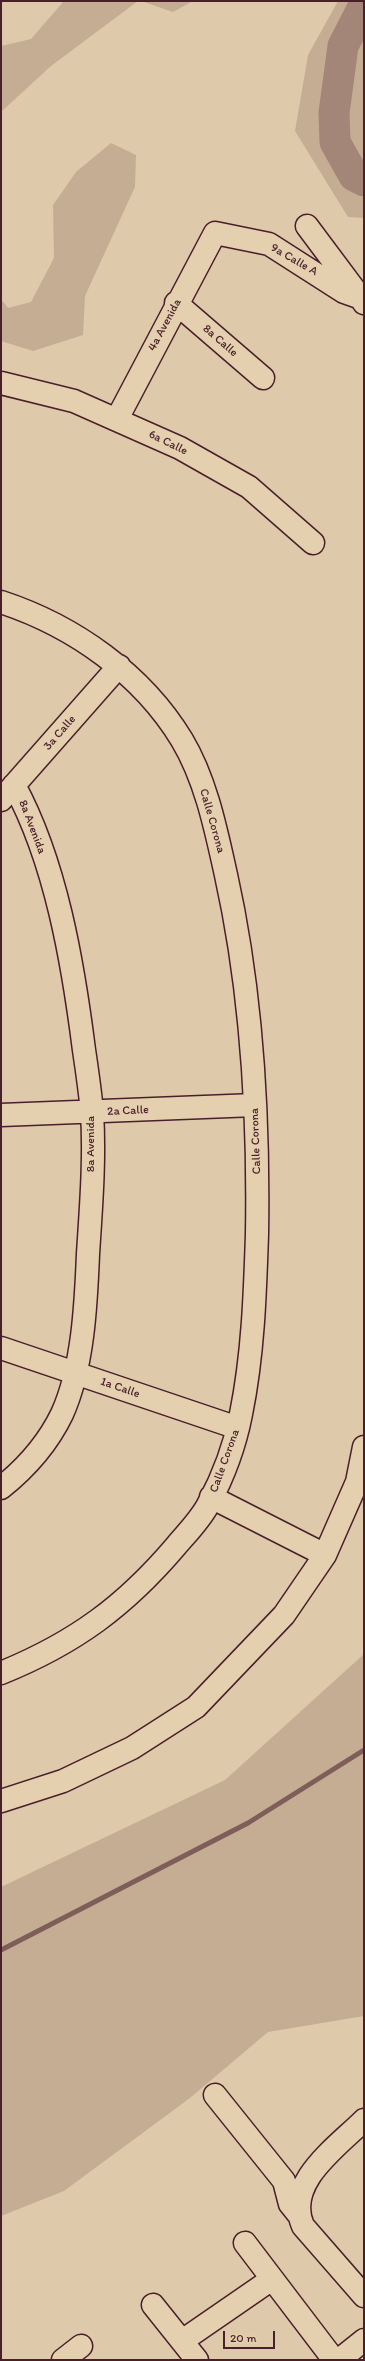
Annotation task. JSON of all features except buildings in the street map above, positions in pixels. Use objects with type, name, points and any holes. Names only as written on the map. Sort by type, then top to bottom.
[{"type":"street","points":[[307,226],[363,299]]},
{"type":"street","name":"9a Calle A","points":[[215,233],[269,244],[344,292],[363,299]]},
{"type":"street","name":"4a Avenida","points":[[117,419],[176,303],[215,233]]},
{"type":"street","name":"8a Calle","points":[[176,303],[263,378]]},
{"type":"street","name":"6a Calle","points":[[1,383],[74,401],[180,448],[249,487],[313,543]]},
{"type":"street","name":"Calle Corona","points":[[1,602],[42,617],[119,666],[166,716],[184,744],[201,783],[214,823],[232,904],[240,949],[255,1105],[258,1187],[256,1304],[250,1358],[238,1428],[229,1457],[211,1498],[194,1525],[162,1562],[113,1611],[71,1640],[32,1661],[1,1673]]},
{"type":"street","name":"3a Calle","points":[[8,792],[119,666]]},
{"type":"street","name":"8a Avenida","points":[[1,1488],[18,1475],[41,1448],[62,1414],[76,1372],[87,1290],[91,1201],[92,1113],[68,947],[44,856],[26,806],[8,792]]},
{"type":"street","name":"2a Calle","points":[[1,1115],[92,1113],[255,1105]]},
{"type":"street","name":"1a Calle","points":[[1,1348],[76,1372],[238,1428]]},
{"type":"street","points":[[1,1802],[63,1781],[132,1748],[196,1708],[284,1616],[325,1555],[357,1482],[364,1447]]},
{"type":"street","points":[[211,1498],[325,1555]]},
{"type":"street","points":[[215,2095],[284,2181],[290,2204],[299,2216],[303,2226],[364,2296]]},
{"type":"street","points":[[299,2216],[298,2203],[301,2189],[310,2175],[364,2120]]},
{"type":"street","points":[[245,2243],[334,2360]]},
{"type":"street","points":[[182,2341],[272,2279]]},
{"type":"street","points":[[153,2305],[196,2360]]},
{"type":"street","points":[[339,2360],[364,2340]]},
{"type":"street","points":[[63,2360],[81,2346]]},
{"type":"shaded area","points":[[64,1],[138,1],[51,66],[1,112],[1,46],[31,39]]},
{"type":"shaded area","points":[[141,1],[193,1],[173,12]]},
{"type":"shaded area","points":[[338,1],[364,1],[364,218],[348,217],[295,131],[308,55]]},
{"type":"shaded area","points":[[111,143],[136,155],[135,187],[85,296],[83,335],[33,351],[1,341],[1,299],[8,308],[31,302],[54,258],[53,205],[76,172]]},
{"type":"shaded area","points":[[364,1654],[364,2016],[268,2032],[190,2098],[64,2191],[1,2216],[1,1887],[225,1780]]},
{"type":"waterway","points":[[364,5],[343,46],[334,113],[335,142],[354,176],[364,181]]},
{"type":"waterway","points":[[1,1950],[248,1823],[364,1750]]}]
